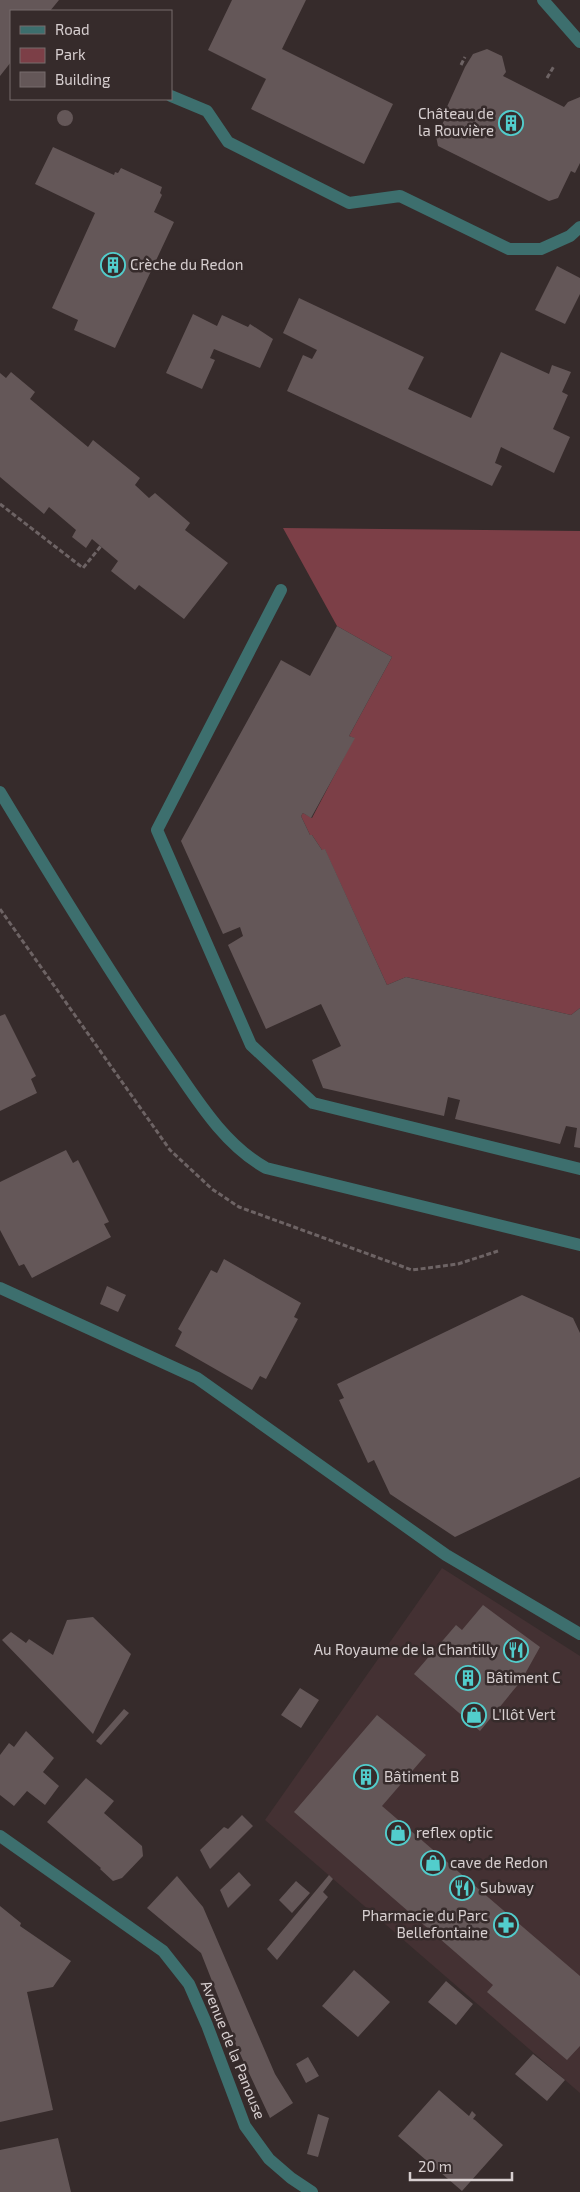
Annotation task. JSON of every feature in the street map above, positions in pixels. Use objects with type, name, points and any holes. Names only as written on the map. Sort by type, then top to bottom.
[{"type":"street","points":[[543,0],[580,42]]},
{"type":"street","points":[[172,96],[207,111],[228,142],[349,204],[400,196],[509,249],[540,250],[570,236],[580,226]]},
{"type":"street","points":[[281,590],[157,830],[252,1045],[313,1103],[580,1169]]},
{"type":"street","points":[[0,792],[125,996],[209,1117],[252,1160],[266,1168],[580,1245]]},
{"type":"street","points":[[0,1288],[197,1378],[446,1555],[580,1634]]},
{"type":"street","name":"Avenue de la Panouse","points":[[0,1836],[163,1951],[189,1984],[207,2025],[245,2126],[269,2160],[312,2192]]},
{"type":"path","points":[[461,65],[465,57]]},
{"type":"path","points":[[547,78],[554,66]]},
{"type":"path","points":[[0,504],[83,568],[101,546]]},
{"type":"shaded area","points":[[442,1568],[580,1656],[580,2093],[265,1820]]},
{"type":"green space","points":[[283,528],[580,531],[580,1008],[571,1015],[406,977],[387,985],[325,850],[322,850],[312,835],[310,835],[301,816],[303,813],[312,818],[354,738],[349,736],[392,657],[337,626]]},
{"type":"building","points":[[0,0],[59,0],[51,10],[10,10],[10,63],[0,76]]},
{"type":"building","points":[[232,0],[306,0],[282,49],[393,104],[364,164],[251,109],[266,79],[208,50]]},
{"type":"building","name":"Château de la Rouvière","points":[[487,49],[502,56],[506,72],[503,76],[564,107],[568,102],[580,97],[580,163],[575,173],[571,171],[558,198],[549,201],[438,146],[436,136],[449,111],[446,109],[465,67],[473,54]]},
{"type":"building","points":[[65,110],[73,118],[65,126],[57,118]]},
{"type":"building","name":"Crèche du Redon","points":[[53,147],[114,175],[121,168],[162,187],[160,193],[162,195],[154,212],[174,222],[115,348],[74,330],[78,320],[52,308],[95,213],[35,184]]},
{"type":"building","points":[[557,266],[580,278],[580,294],[565,324],[535,310]]},
{"type":"building","points":[[299,298],[424,357],[408,389],[471,418],[501,352],[549,374],[552,365],[571,372],[562,392],[568,395],[553,429],[570,437],[554,473],[501,447],[495,463],[502,466],[492,486],[287,391],[303,355],[312,359],[317,350],[283,333]]},
{"type":"building","points":[[193,314],[217,326],[222,315],[248,327],[250,324],[273,339],[260,368],[214,349],[210,358],[215,360],[202,389],[166,373]]},
{"type":"building","points":[[11,372],[35,392],[30,399],[88,447],[93,440],[140,478],[135,485],[149,498],[155,493],[190,523],[185,530],[228,563],[184,619],[139,585],[135,590],[111,571],[118,561],[92,539],[86,548],[72,537],[76,530],[49,507],[44,514],[0,477],[0,373],[6,378]]},
{"type":"building","points":[[337,626],[392,657],[349,736],[355,738],[311,818],[303,813],[301,816],[310,835],[312,835],[322,850],[325,849],[387,985],[406,977],[571,1015],[580,1008],[580,1148],[574,1147],[577,1128],[566,1126],[560,1144],[455,1119],[460,1100],[448,1097],[444,1116],[323,1088],[312,1060],[341,1046],[321,1004],[266,1029],[228,945],[243,936],[240,927],[223,934],[181,841],[281,660],[310,676]]},
{"type":"building","points":[[5,1014],[36,1076],[31,1079],[37,1093],[0,1111],[0,1016]]},
{"type":"building","points":[[66,1150],[73,1163],[78,1160],[109,1222],[104,1224],[111,1237],[32,1278],[24,1264],[19,1266],[0,1230],[0,1182]]},
{"type":"building","points":[[224,1259],[301,1303],[294,1317],[298,1319],[266,1379],[260,1376],[252,1390],[175,1346],[182,1332],[178,1329],[211,1270],[217,1273]]},
{"type":"building","points":[[107,1286],[126,1295],[118,1312],[100,1304]]},
{"type":"building","points":[[522,1295],[573,1318],[580,1333],[580,1477],[455,1537],[390,1494],[374,1460],[368,1463],[339,1400],[344,1398],[337,1384]]},
{"type":"building","name":"Bâtiment C","points":[[483,1605],[540,1647],[521,1681],[480,1731],[414,1674],[456,1625],[462,1630]]},
{"type":"building","points":[[93,1617],[131,1654],[93,1734],[2,1640],[11,1632],[26,1643],[29,1639],[53,1655],[67,1620]]},
{"type":"building","points":[[300,1688],[319,1700],[301,1728],[281,1715]]},
{"type":"building","points":[[124,1709],[129,1713],[101,1745],[96,1741]]},
{"type":"building","points":[[377,1715],[426,1755],[382,1806],[580,1976],[580,2046],[567,2060],[487,1992],[493,1985],[294,1812]]},
{"type":"building","points":[[26,1731],[54,1758],[43,1772],[59,1786],[45,1805],[27,1791],[14,1806],[0,1795],[0,1755],[9,1743],[14,1747]]},
{"type":"building","points":[[86,1778],[114,1801],[104,1813],[142,1846],[143,1856],[122,1878],[113,1881],[101,1868],[47,1822]]},
{"type":"building","points":[[242,1815],[253,1826],[210,1869],[200,1850],[224,1827],[228,1829]]},
{"type":"building","points":[[239,1872],[251,1885],[228,1908],[220,1890]]},
{"type":"building","points":[[329,1875],[333,1879],[323,1892],[328,1897],[277,1960],[267,1949]]},
{"type":"building","points":[[177,1876],[203,1907],[275,2074],[293,2103],[270,2118],[235,2043],[201,1953],[147,1908]]},
{"type":"building","points":[[296,1881],[310,1893],[292,1913],[279,1900]]},
{"type":"building","points":[[0,1906],[21,1923],[20,1926],[71,1961],[53,1987],[27,1992],[53,2110],[0,2122]]},
{"type":"building","points":[[354,1970],[390,2002],[358,2037],[322,2006]]},
{"type":"building","points":[[446,1981],[473,2004],[456,2025],[428,2002]]},
{"type":"building","points":[[533,2054],[565,2080],[547,2101],[515,2074]]},
{"type":"building","points":[[308,2057],[319,2076],[306,2083],[296,2064]]},
{"type":"building","points":[[439,2090],[469,2116],[472,2111],[476,2115],[473,2119],[503,2145],[462,2191],[398,2136]]},
{"type":"building","points":[[318,2114],[329,2118],[318,2157],[307,2154]]},
{"type":"building","points":[[58,2138],[71,2192],[0,2192],[0,2150]]},
{"type":"place","name":"Château de la Rouvière","points":[[511,123]]},
{"type":"place","name":"Crèche du Redon","points":[[113,265]]},
{"type":"place","name":"Au Royaume de la Chantilly","points":[[516,1650]]},
{"type":"place","name":"Bâtiment C","points":[[468,1678]]},
{"type":"place","name":"L'Ilôt Vert","points":[[474,1715]]},
{"type":"place","name":"Bâtiment B","points":[[366,1777]]},
{"type":"place","name":"reflex optic","points":[[398,1833]]},
{"type":"place","name":"cave de Redon","points":[[433,1863]]},
{"type":"place","name":"Subway","points":[[462,1888]]},
{"type":"place","name":"Pharmacie du Parc Bellefontaine","points":[[506,1925]]}]
